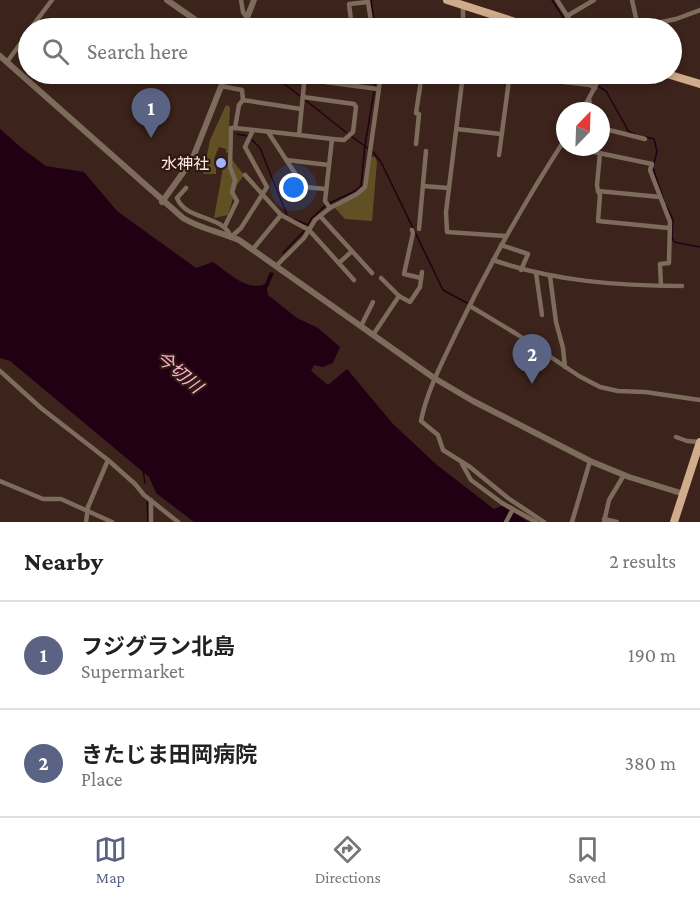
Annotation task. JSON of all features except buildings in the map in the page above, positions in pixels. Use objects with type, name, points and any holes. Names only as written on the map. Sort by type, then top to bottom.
[{"type":"main road","points":[[447,0],[502,18]]},
{"type":"main road","points":[[682,79],[700,84]]},
{"type":"main road","points":[[674,522],[700,443]]},
{"type":"street","points":[[38,18],[52,0]]},
{"type":"street","points":[[167,0],[193,18]]},
{"type":"street","points":[[241,0],[243,12],[248,18]]},
{"type":"street","points":[[248,18],[254,0]]},
{"type":"street","points":[[557,0],[567,16],[594,0]]},
{"type":"street","points":[[632,0],[634,18]]},
{"type":"street","points":[[351,18],[349,4],[368,1],[371,18]]},
{"type":"street","points":[[463,6],[464,18]]},
{"type":"street","points":[[679,18],[700,10]]},
{"type":"street","points":[[7,62],[18,47]]},
{"type":"street","points":[[0,56],[18,72]]},
{"type":"street","points":[[31,84],[162,202],[183,218],[199,228],[217,231],[252,249],[436,380],[541,438],[590,461],[624,475],[684,494]]},
{"type":"street","points":[[299,135],[305,84]]},
{"type":"street","points":[[340,84],[378,89]]},
{"type":"street","points":[[276,266],[304,238],[320,216],[365,187],[379,84]]},
{"type":"street","points":[[416,144],[419,114],[416,113],[420,84]]},
{"type":"street","points":[[462,84],[446,212],[447,232],[505,236]]},
{"type":"street","points":[[499,155],[508,84]]},
{"type":"street","points":[[581,84],[595,88]]},
{"type":"street","points":[[588,102],[597,84]]},
{"type":"street","points":[[162,202],[192,160],[221,86],[242,90],[243,100],[239,105],[235,128]]},
{"type":"street","points":[[225,226],[237,201],[232,192],[235,180],[230,167],[231,128],[344,140],[353,132],[356,107],[354,104],[303,97]]},
{"type":"street","points":[[243,100],[301,109]]},
{"type":"street","points":[[458,129],[501,134]]},
{"type":"street","points":[[231,237],[241,228],[267,187],[244,147],[253,130]]},
{"type":"street","points":[[610,130],[645,138]]},
{"type":"street","points":[[268,132],[304,187],[326,189]]},
{"type":"street","points":[[330,208],[325,201],[333,138]]},
{"type":"street","points":[[419,229],[426,151]]},
{"type":"street","points":[[610,155],[652,164],[650,170],[670,222],[669,228],[673,239],[669,263],[660,264],[661,286]]},
{"type":"street","points":[[544,522],[508,498],[470,467],[443,450],[438,435],[422,421],[436,380],[505,236],[556,156]]},
{"type":"street","points":[[600,156],[597,185],[600,195],[598,221],[669,228]]},
{"type":"street","points":[[286,160],[329,165]]},
{"type":"street","points":[[245,175],[281,215],[309,230],[354,279]]},
{"type":"street","points":[[423,186],[449,188]]},
{"type":"street","points":[[186,188],[177,198],[180,203],[197,215],[225,226],[231,237]]},
{"type":"street","points":[[598,191],[660,198]]},
{"type":"street","points":[[252,249],[281,215]]},
{"type":"street","points":[[320,216],[372,273]]},
{"type":"street","points":[[381,278],[399,296],[410,302],[420,287],[421,275],[404,274],[412,230]]},
{"type":"street","points":[[501,245],[528,254],[521,270]]},
{"type":"street","points":[[339,262],[351,252]]},
{"type":"street","points":[[493,260],[521,270],[550,276],[682,286]]},
{"type":"street","points":[[536,273],[542,315]]},
{"type":"street","points":[[550,276],[565,367]]},
{"type":"street","points":[[373,334],[399,296]]},
{"type":"street","points":[[539,298],[552,298]]},
{"type":"street","points":[[361,326],[373,302]]},
{"type":"street","points":[[470,306],[600,387],[700,400]]},
{"type":"street","points":[[0,371],[41,408],[108,460],[178,522]]},
{"type":"street","points":[[676,437],[685,443],[700,443]]},
{"type":"street","points":[[86,522],[108,460]]},
{"type":"street","points":[[572,522],[590,461]]},
{"type":"street","points":[[460,462],[471,480],[512,510],[536,522]]},
{"type":"street","points":[[617,522],[604,520],[609,500],[624,475]]},
{"type":"street","points":[[0,481],[43,499],[61,499],[112,522]]},
{"type":"street","points":[[151,500],[151,522]]},
{"type":"street","points":[[506,522],[512,510]]},
{"type":"shaded area","points":[[226,105],[230,107],[228,152],[226,153],[226,149],[219,147],[214,159],[216,174],[203,174],[210,140]]},
{"type":"shaded area","points":[[230,157],[244,175],[237,185],[228,215],[214,218],[223,168],[227,166]]},
{"type":"shaded area","points":[[371,157],[375,157],[377,162],[372,221],[345,219],[335,208],[366,189]]},
{"type":"water","name":"今切川","points":[[0,129],[46,166],[84,172],[117,211],[196,268],[213,262],[238,280],[258,286],[265,284],[270,272],[274,273],[267,289],[268,295],[297,318],[318,328],[340,347],[333,363],[323,367],[314,365],[311,371],[328,385],[347,369],[393,424],[437,465],[494,509],[502,506],[529,522],[194,522],[156,493],[149,477],[10,361],[0,358]]},
{"type":"waterway","points":[[371,0],[374,18]]},
{"type":"waterway","points":[[552,0],[564,18]]},
{"type":"waterway","points":[[284,84],[300,96]]},
{"type":"waterway","points":[[330,203],[361,186],[375,84]]},
{"type":"waterway","points":[[595,84],[606,91],[629,132],[635,134]]},
{"type":"waterway","points":[[304,99],[347,133]]},
{"type":"waterway","points":[[237,134],[247,136]]},
{"type":"waterway","points":[[351,136],[369,149]]},
{"type":"waterway","points":[[646,137],[654,139],[657,151],[654,164]]},
{"type":"waterway","points":[[251,139],[260,148],[287,215]]},
{"type":"waterway","points":[[373,152],[381,162],[443,290],[467,303]]},
{"type":"waterway","points":[[653,168],[664,201]]},
{"type":"waterway","points":[[293,219],[308,225],[326,205]]},
{"type":"waterway","points":[[666,205],[673,220],[674,242],[700,247]]},
{"type":"waterway","points":[[283,253],[306,229]]},
{"type":"waterway","points":[[143,470],[145,483]]},
{"type":"waterway","points":[[147,502],[148,522]]},
{"type":"place","name":"フジグラン北島","points":[[151,138]]},
{"type":"place","name":"水神社","points":[[221,163]]},
{"type":"place","name":"きたじま田岡病院","points":[[532,384]]}]
